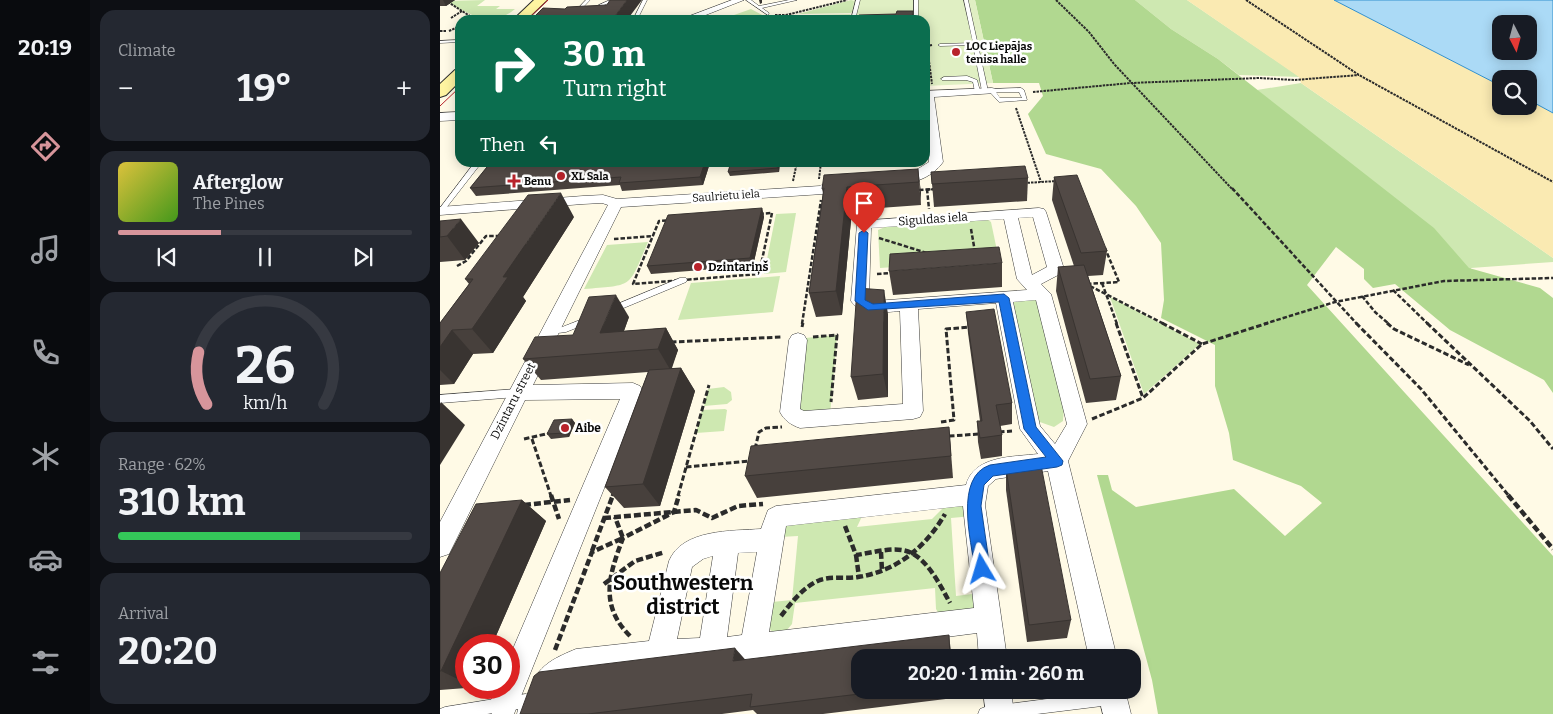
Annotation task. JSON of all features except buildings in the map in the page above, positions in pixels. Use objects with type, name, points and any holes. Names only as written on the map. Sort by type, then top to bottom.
[{"type":"main road","points":[[524,15],[540,0]]},
{"type":"main road","points":[[442,88],[455,77]]},
{"type":"street","points":[[697,15],[740,0]]},
{"type":"street","points":[[930,91],[985,91]]},
{"type":"street","points":[[879,180],[924,174],[932,169],[936,162],[930,109]]},
{"type":"street","points":[[440,117],[455,116]]},
{"type":"street","name":"Saulrietu iela","points":[[440,211],[603,199],[616,203],[821,188],[833,183],[862,181]]},
{"type":"street","name":"Dzintaru street","points":[[440,546],[616,203]]},
{"type":"street","name":"Siguldas iela","points":[[864,233],[864,224],[1039,212],[1056,269],[1036,289]]},
{"type":"street","points":[[1010,214],[1024,279],[1036,289],[1077,424],[1057,461]]},
{"type":"street","points":[[864,233],[860,301],[872,308],[1004,298],[1036,289]]},
{"type":"street","points":[[1004,298],[1030,429],[1057,461],[1101,649]]},
{"type":"street","points":[[799,337],[790,412],[800,420],[913,411],[909,304]]},
{"type":"street","points":[[517,393],[633,391],[518,707]]},
{"type":"street","points":[[753,648],[776,517],[965,495],[990,470],[1057,461]]},
{"type":"street","points":[[965,495],[974,506],[992,649]]},
{"type":"street","points":[[655,654],[681,560],[686,553],[699,548],[771,540]]},
{"type":"street","points":[[710,652],[727,544]]},
{"type":"street","points":[[518,707],[558,672],[576,663],[655,654],[753,648],[988,619]]},
{"type":"lane","points":[[573,15],[588,0]]},
{"type":"lane","points":[[606,13],[608,9],[601,5],[613,0]]},
{"type":"lane","points":[[638,15],[645,0]]},
{"type":"lane","points":[[748,0],[768,14]]},
{"type":"lane","points":[[758,7],[795,0]]},
{"type":"lane","points":[[854,15],[858,0]]},
{"type":"lane","points":[[916,0],[916,15]]},
{"type":"lane","points":[[966,0],[985,91]]},
{"type":"lane","points":[[440,42],[455,41]]},
{"type":"lane","points":[[940,45],[976,44]]},
{"type":"lane","points":[[944,79],[967,78],[975,81],[985,91],[999,100],[1025,99],[1021,90],[985,91]]},
{"type":"lane","points":[[440,211],[476,167]]},
{"type":"lane","points":[[550,331],[563,330],[682,280]]},
{"type":"lane","points":[[440,399],[517,393]]},
{"type":"lane","points":[[994,705],[1113,701]]},
{"type":"lane","points":[[445,714],[518,707]]},
{"type":"path","points":[[444,0],[468,15]]},
{"type":"path","points":[[776,15],[786,15],[847,0]]},
{"type":"path","points":[[1056,0],[1089,32],[1131,82],[1214,168],[1335,302],[1421,389],[1553,549]]},
{"type":"path","points":[[1246,0],[1359,75],[1553,182]]},
{"type":"path","points":[[445,4],[451,4]]},
{"type":"path","points":[[456,15],[462,11]]},
{"type":"path","points":[[451,18],[455,15]]},
{"type":"path","points":[[449,30],[455,28]]},
{"type":"path","points":[[930,46],[940,45]]},
{"type":"path","points":[[1030,90],[1036,93],[1131,82],[1259,78],[1294,80],[1359,75]]},
{"type":"path","points":[[1013,100],[1041,182]]},
{"type":"path","points":[[791,189],[796,167]]},
{"type":"path","points":[[799,337],[816,227],[821,188],[821,167]]},
{"type":"path","points":[[1022,183],[1065,180]]},
{"type":"path","points":[[928,189],[930,220]]},
{"type":"path","points":[[918,190],[936,189]]},
{"type":"path","points":[[772,213],[766,240],[759,274],[633,284],[659,221],[772,213]]},
{"type":"path","points":[[969,217],[976,260]]},
{"type":"path","points":[[816,227],[826,227]]},
{"type":"path","points":[[864,233],[930,254]]},
{"type":"path","points":[[457,266],[466,261],[486,236],[505,235]]},
{"type":"path","points":[[610,239],[653,236]]},
{"type":"path","points":[[757,240],[766,240]]},
{"type":"path","points":[[1105,246],[1120,282],[1086,284],[1202,344]]},
{"type":"path","points":[[648,248],[656,248]]},
{"type":"path","points":[[862,275],[900,273]]},
{"type":"path","points":[[1077,424],[1143,398],[1202,344],[1335,302],[1444,281],[1553,278]]},
{"type":"path","points":[[1102,283],[1143,398]]},
{"type":"path","points":[[1393,290],[1510,404],[1530,421],[1553,449]]},
{"type":"path","points":[[1361,296],[1394,329],[1472,366]]},
{"type":"path","points":[[941,422],[954,420],[946,329],[973,327]]},
{"type":"path","points":[[664,343],[837,335],[830,410]]},
{"type":"path","points":[[555,651],[592,552],[674,512],[710,384]]},
{"type":"path","points":[[686,467],[751,461],[759,432],[766,428],[793,426],[800,420]]},
{"type":"path","points":[[524,440],[554,431]]},
{"type":"path","points":[[532,439],[558,519]]},
{"type":"path","points":[[615,490],[623,489]]},
{"type":"path","points":[[778,619],[799,596],[821,580],[859,577],[882,571],[914,554],[965,495]]},
{"type":"path","points":[[515,505],[573,500]]},
{"type":"path","points":[[836,510],[850,535],[856,555],[859,577]]},
{"type":"path","points":[[604,518],[674,512]]},
{"type":"path","points":[[615,517],[622,538],[611,579],[609,600],[614,618],[633,640],[655,654]]},
{"type":"path","points":[[604,584],[635,561],[659,553],[693,550]]},
{"type":"path","points":[[856,555],[906,550],[914,554],[931,571],[940,585],[956,623]]},
{"type":"path","points":[[881,552],[882,571]]},
{"type":"green space","points":[[485,0],[477,6],[500,6],[496,9],[515,9],[506,15],[472,15],[445,1]]},
{"type":"green space","points":[[851,0],[855,1],[853,12],[850,13],[798,14]]},
{"type":"green space","name":"LOC Liepājas tenisa halle","points":[[854,0],[975,0],[993,83],[930,86],[930,15],[852,15]]},
{"type":"green space","points":[[975,0],[1135,0],[1171,29],[1218,59],[1434,228],[1469,268],[1540,288],[1553,298],[1553,393],[1544,380],[1450,330],[1395,284],[1373,288],[1364,279],[1364,269],[1336,247],[1307,285],[1553,556],[1553,714],[1158,714],[1152,680],[1097,475],[1108,475],[1112,490],[1136,507],[1234,489],[1285,536],[1322,503],[1301,486],[1233,460],[1229,433],[1215,386],[1215,345],[1161,318],[1164,300],[1161,243],[1136,206],[1101,169],[1046,154],[1028,114],[1043,96],[1039,83],[993,83]]},
{"type":"green space","points":[[1135,0],[1187,0],[1300,77],[1239,75],[1171,29]]},
{"type":"green space","points":[[751,9],[762,15],[734,15]]},
{"type":"green space","name":"LOC Liepājas tenisa halle","points":[[850,14],[850,15],[812,15]]},
{"type":"green space","points":[[1301,83],[1553,258],[1553,262],[1471,268],[1471,273],[1257,90]]},
{"type":"green space","points":[[796,213],[786,272],[764,274],[776,214]]},
{"type":"green space","points":[[988,220],[991,222],[999,260],[880,268],[878,230],[885,227]]},
{"type":"green space","points":[[648,242],[637,268],[628,281],[613,286],[584,289],[607,245]]},
{"type":"green space","points":[[780,276],[773,312],[678,320],[691,283]]},
{"type":"green space","points":[[1110,297],[1200,344],[1144,394]]},
{"type":"green space","points":[[1018,299],[1035,300],[1040,303],[1064,407],[1063,421],[1054,427],[1037,421],[1013,303]]},
{"type":"green space","points":[[837,335],[830,415],[809,418],[796,408],[805,338]]},
{"type":"green space","points":[[724,387],[731,392],[732,400],[727,404],[704,406],[708,389]]},
{"type":"green space","points":[[702,410],[727,410],[724,431],[696,433]]},
{"type":"green space","points":[[963,502],[973,516],[951,518],[956,596],[980,593],[975,607],[969,610],[939,614],[936,609],[935,588],[795,603],[792,624],[786,631],[773,632],[765,625],[772,602],[792,600],[798,536],[780,537],[781,527],[864,512],[857,527],[932,519],[947,504]]},
{"type":"sand","points":[[1187,0],[1334,0],[1492,81],[1492,115],[1537,115],[1537,104],[1553,113],[1553,258],[1301,83],[1299,77]]},
{"type":"water","points":[[1334,0],[1553,0],[1553,113],[1537,104],[1537,70],[1492,70],[1492,81]]},
{"type":"tram line","points":[[532,15],[548,0]]},
{"type":"tram line","points":[[440,106],[455,92]]},
{"type":"place","name":"LOC Liepājas tenisa halle","points":[[956,52]]},
{"type":"place","name":"XL Sala","points":[[561,176]]},
{"type":"place","name":"Benu","points":[[514,181]]},
{"type":"place","name":"Dzintariņš","points":[[698,267]]},
{"type":"place","name":"Aibe","points":[[565,428]]},
{"type":"district","name":"Southwestern district","points":[[683,595]]},
{"type":"route","points":[[864,233],[860,301],[872,308],[1004,298],[1030,429],[1057,461],[990,470],[978,482],[974,506],[982,569]]}]
